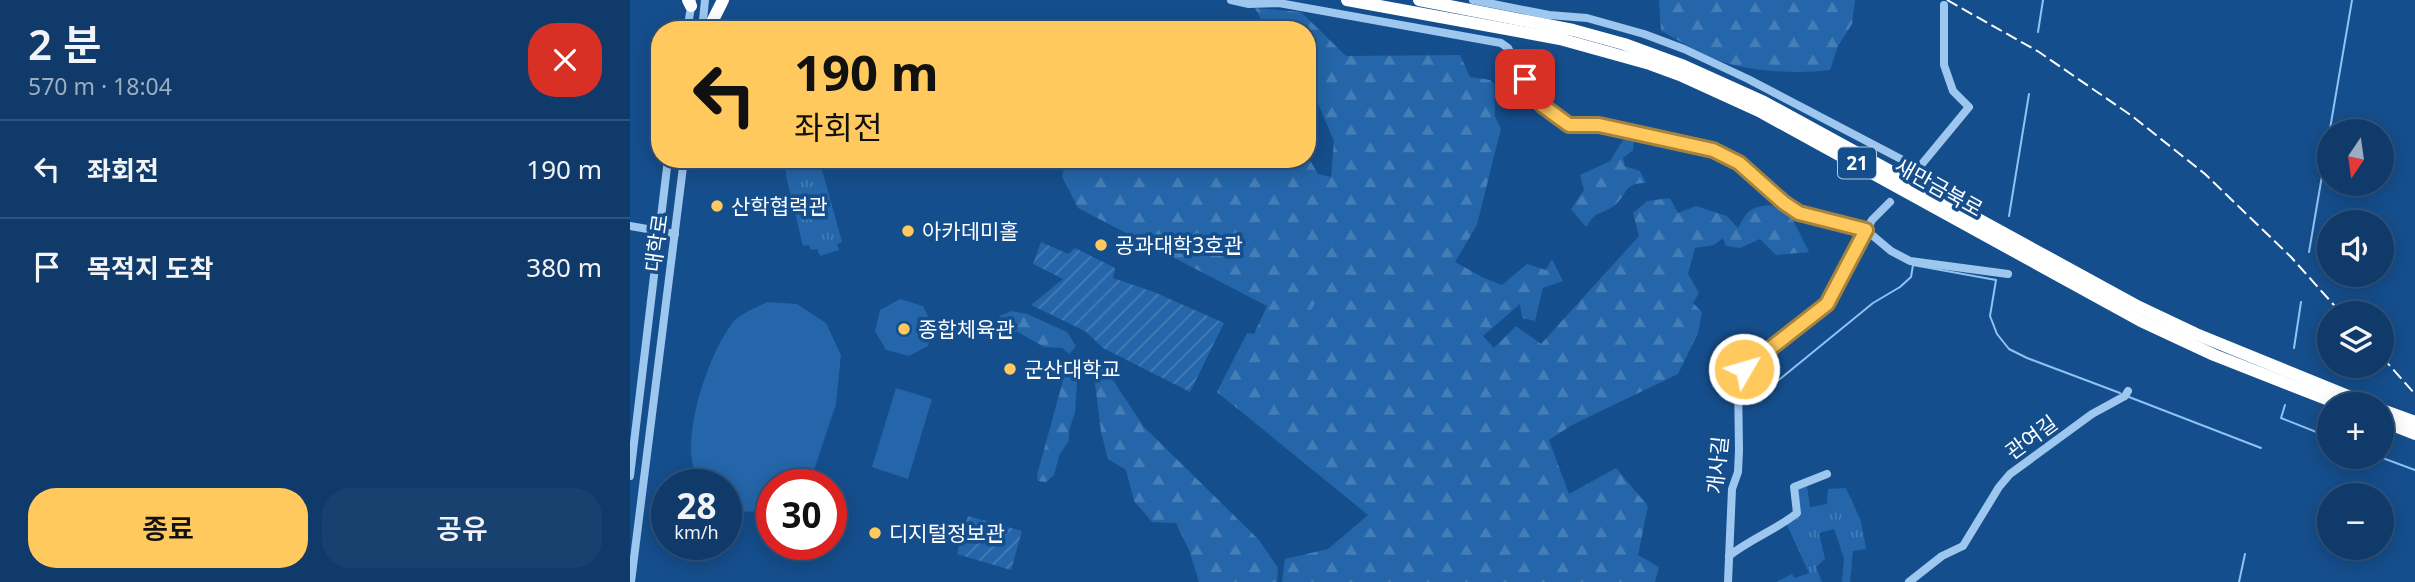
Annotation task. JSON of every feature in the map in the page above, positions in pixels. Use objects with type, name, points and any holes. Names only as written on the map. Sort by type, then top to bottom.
[{"type":"highway","points":[[708,21],[723,0]]},
{"type":"highway","name":"새만금북로","points":[[1347,0],[1560,39],[1680,75],[1759,111],[2141,321],[2214,355],[2317,395]]},
{"type":"highway","name":"새만금북로","points":[[1419,0],[1573,30],[1684,65],[1764,102],[2139,307],[2196,334],[2339,392]]},
{"type":"highway","points":[[2394,414],[2415,422]]},
{"type":"highway","points":[[2394,426],[2415,434]]},
{"type":"street","points":[[704,21],[705,0]]},
{"type":"street","points":[[1231,0],[1249,4],[1279,3],[1501,43],[1507,48],[1533,95],[1569,125],[1599,125],[1713,150],[1739,163],[1799,213],[1866,230],[1891,251],[1910,261],[2008,274]]},
{"type":"street","points":[[1474,0],[1549,15],[1587,18],[1674,45],[1748,79],[1920,169]]},
{"type":"street","points":[[688,21],[690,2]]},
{"type":"street","points":[[1912,176],[1969,107],[1953,91],[1944,65],[1944,5]]},
{"type":"street","name":"대학로","points":[[630,476],[667,168]]},
{"type":"street","name":"대학로","points":[[631,582],[633,542],[683,168]]},
{"type":"street","name":"개사길","points":[[1728,582],[1732,489],[1738,472],[1740,450],[1738,379],[1744,369],[1827,304],[1871,220],[1890,202]]},
{"type":"street","points":[[630,226],[675,234]]},
{"type":"street","name":"관여길","points":[[1909,582],[1942,556],[1963,546],[2010,474],[2092,414],[2127,393]]},
{"type":"street","points":[[1729,556],[1797,513],[1794,487],[1827,474]]},
{"type":"green space","points":[[1659,0],[1855,0],[1852,24],[1838,46],[1830,70],[1804,72],[1745,68],[1698,51],[1661,31]]},
{"type":"green space","points":[[1255,8],[1301,12],[1310,21],[1262,21]]},
{"type":"green space","points":[[1316,27],[1346,56],[1460,55],[1470,77],[1490,80],[1494,84],[1495,116],[1501,129],[1477,225],[1455,262],[1502,285],[1527,264],[1546,270],[1552,259],[1563,281],[1543,288],[1535,321],[1522,318],[1520,304],[1483,336],[1494,348],[1516,326],[1541,344],[1639,236],[1633,213],[1647,201],[1670,198],[1678,213],[1696,206],[1727,216],[1738,228],[1748,212],[1757,207],[1774,205],[1788,210],[1809,252],[1776,255],[1760,239],[1740,248],[1726,246],[1723,238],[1714,245],[1695,248],[1688,274],[1699,293],[1693,303],[1702,312],[1698,333],[1678,374],[1572,425],[1549,440],[1569,494],[1616,468],[1648,506],[1638,555],[1659,567],[1655,582],[1282,582],[1285,559],[1328,549],[1368,515],[1217,392],[1247,333],[1254,334],[1267,306],[1078,208],[1062,176],[1064,168],[1315,168],[1318,174],[1331,177],[1334,141],[1316,99]]},
{"type":"green space","points":[[1627,134],[1634,138],[1633,150],[1623,158],[1625,166],[1640,171],[1646,183],[1633,185],[1617,203],[1595,215],[1586,227],[1571,209],[1584,190],[1580,175],[1610,161]]},
{"type":"green space","points":[[786,168],[821,168],[842,242],[837,244],[839,250],[820,256],[817,249],[811,250],[809,245],[803,246]]},
{"type":"green space","points":[[1041,242],[1068,254],[1075,248],[1115,268],[1113,278],[1154,292],[1224,323],[1190,392],[1103,348],[1085,331],[1031,305],[1063,279],[1033,264]]},
{"type":"green space","name":"종합체육관","points":[[900,299],[923,306],[933,327],[928,346],[909,356],[886,350],[875,331],[880,310]]},
{"type":"green space","points":[[1316,301],[1332,309],[1318,336],[1302,328]]},
{"type":"green space","points":[[767,302],[797,304],[826,323],[841,355],[836,404],[814,469],[756,469],[756,511],[743,511],[742,469],[694,469],[691,449],[701,390],[716,350],[734,321]]},
{"type":"green space","points":[[1012,311],[1027,314],[1067,332],[1076,346],[1069,354],[1062,348],[1044,347],[1016,331],[1010,336],[999,316]]},
{"type":"green space","points":[[1101,362],[1144,427],[1259,540],[1278,568],[1277,582],[1199,582],[1189,550],[1176,523],[1152,522],[1134,501],[1126,470],[1108,459],[1101,432],[1093,367]]},
{"type":"green space","points":[[1073,364],[1077,382],[1075,413],[1069,430],[1069,440],[1059,456],[1054,475],[1046,482],[1038,481],[1037,475],[1067,366]]},
{"type":"green space","points":[[896,388],[932,399],[908,479],[872,467]]},
{"type":"green space","points":[[1807,486],[1810,507],[1827,504],[1828,489],[1846,488],[1861,521],[1866,549],[1853,551],[1850,582],[1842,582],[1844,558],[1834,529],[1819,533],[1825,559],[1816,567],[1822,582],[1776,582],[1792,574],[1795,578],[1809,573],[1787,525],[1801,512],[1796,489]]},
{"type":"green space","points":[[968,516],[1022,531],[1011,570],[957,554]]},
{"type":"waterway","points":[[2038,32],[2043,0]]},
{"type":"waterway","points":[[2309,252],[2352,0]]},
{"type":"waterway","points":[[2009,216],[2029,94]]},
{"type":"waterway","points":[[1746,399],[1780,379],[1873,303],[1900,287],[1911,277],[1913,265],[1996,280],[1990,316],[1997,334],[2009,349],[2120,393]]},
{"type":"waterway","points":[[2294,348],[2301,302]]},
{"type":"waterway","points":[[2129,397],[2261,448]]},
{"type":"waterway","points":[[2285,405],[2281,418],[2317,432]]},
{"type":"waterway","points":[[2394,462],[2415,470]]},
{"type":"waterway","points":[[2239,582],[2245,554]]},
{"type":"railway","points":[[1947,0],[2039,52],[2132,116],[2205,174],[2291,257],[2330,301]]},
{"type":"railway","points":[[2394,370],[2415,394]]},
{"type":"place","name":"산학협력관","points":[[717,206]]},
{"type":"place","name":"아카데미홀","points":[[908,231]]},
{"type":"place","name":"공과대학3호관","points":[[1101,245]]},
{"type":"place","name":"종합체육관","points":[[904,329]]},
{"type":"place","name":"군산대학교","points":[[1010,369]]},
{"type":"place","name":"디지털정보관","points":[[875,533]]},
{"type":"route","points":[[1525,79],[1533,95],[1543,106],[1569,125],[1599,125],[1713,150],[1739,163],[1799,213],[1866,230],[1827,304],[1744,369]]}]
